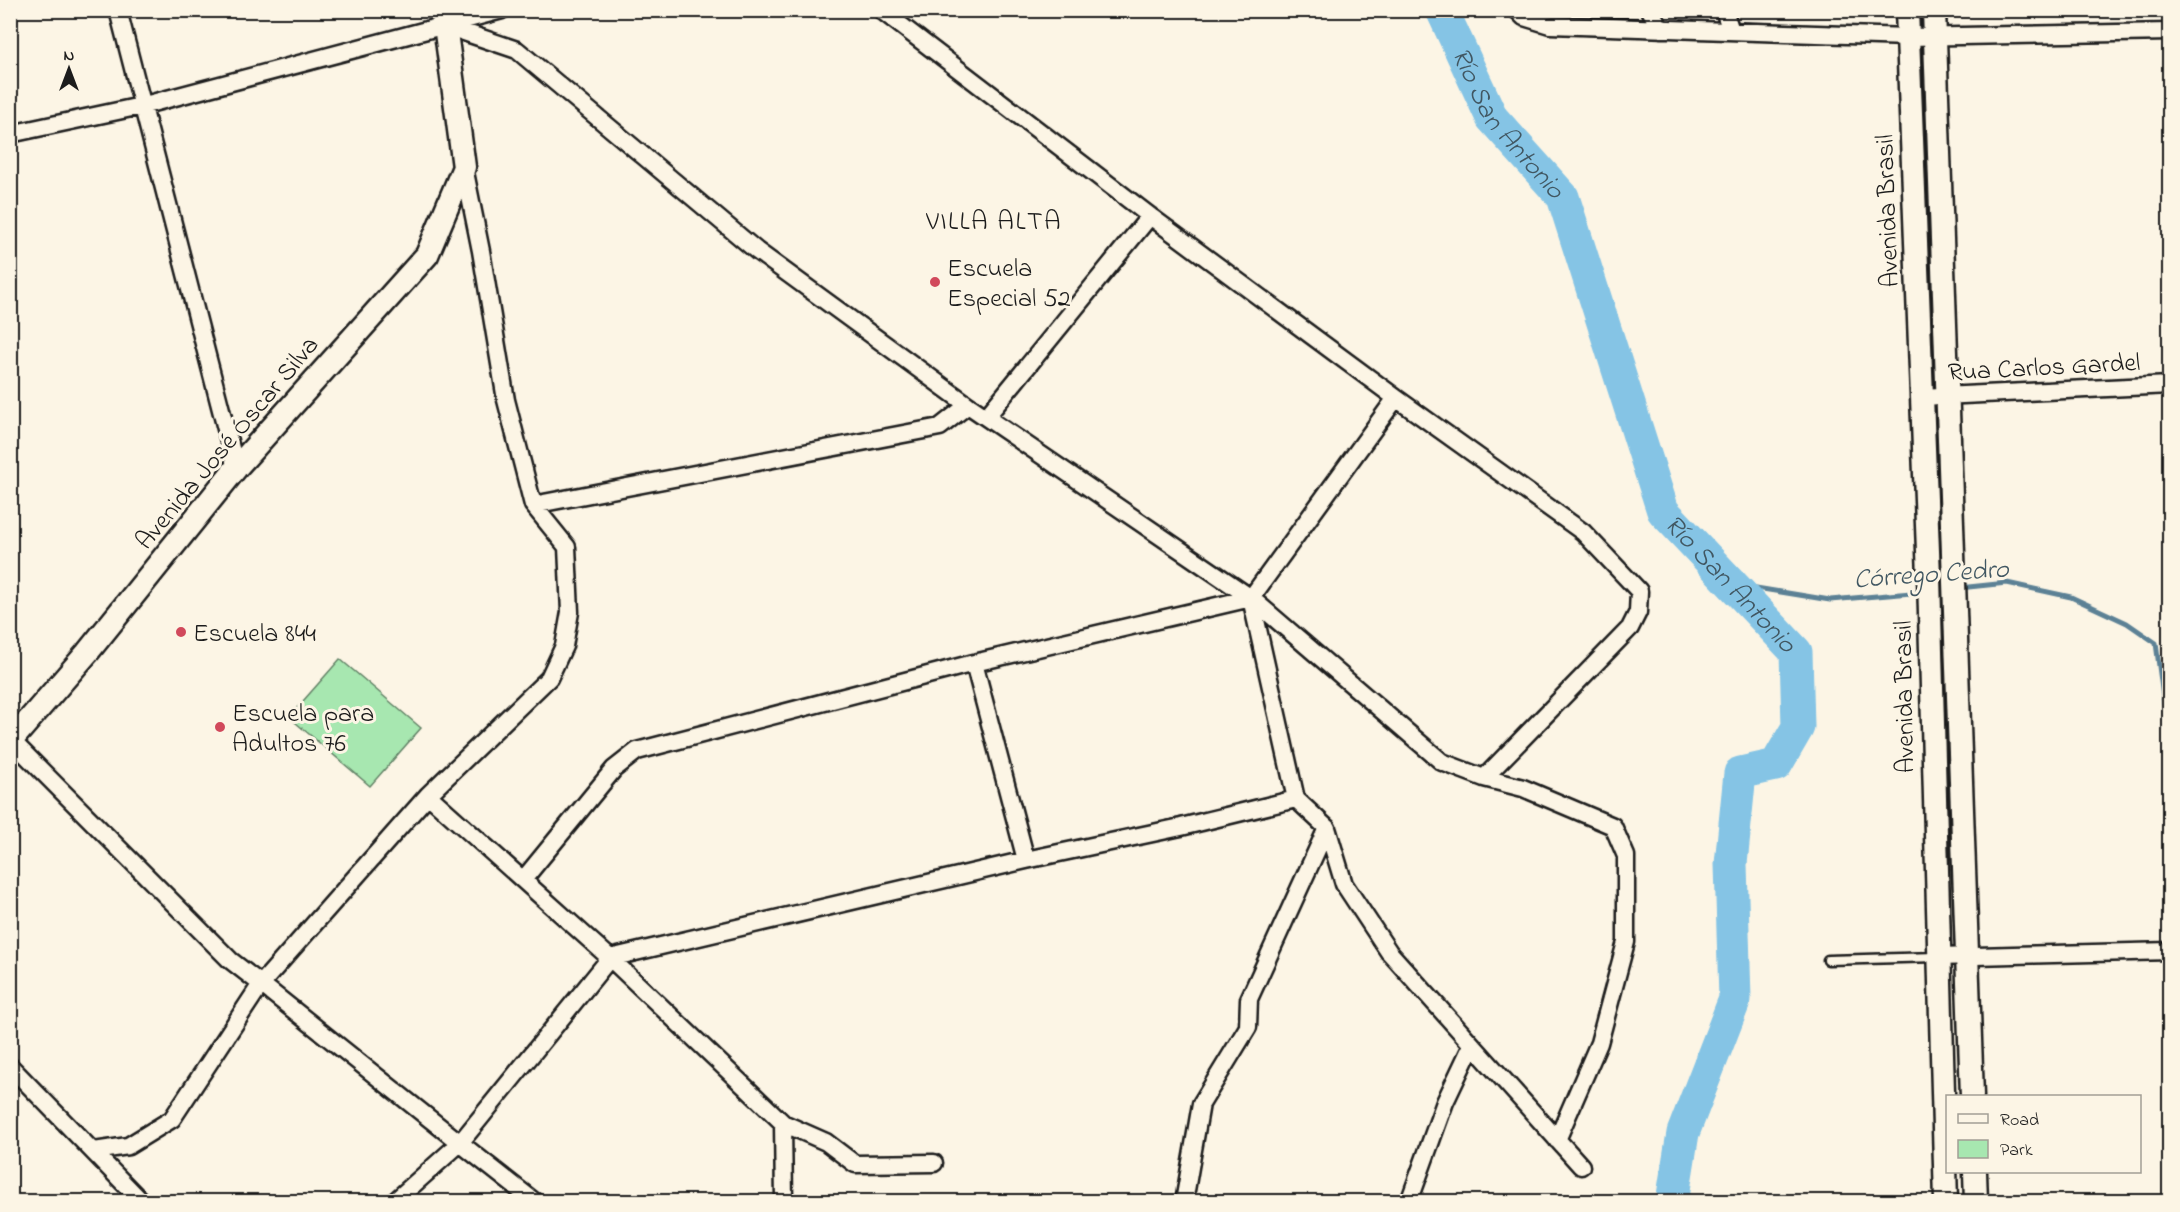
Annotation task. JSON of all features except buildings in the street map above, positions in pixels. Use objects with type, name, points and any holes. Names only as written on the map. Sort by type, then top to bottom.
[{"type":"main road","name":"Avenida Brasil","points":[[1907,10],[1930,604],[1946,1202]]},
{"type":"main road","name":"Avenida Brasil","points":[[1934,10],[1972,1095]]},
{"type":"main road","points":[[445,18],[464,167]]},
{"type":"main road","name":"Avenida José Óscar Silva","points":[[11,741],[87,653],[236,468],[427,255],[464,167]]},
{"type":"main road","points":[[1915,230],[1942,229]]},
{"type":"main road","points":[[1975,1173],[1976,1202]]},
{"type":"street","points":[[118,10],[236,468]]},
{"type":"street","points":[[10,134],[141,105],[445,18],[502,10]]},
{"type":"street","points":[[881,10],[1150,216],[1396,398],[1583,532],[1639,591],[1638,612],[1630,628],[1484,778]]},
{"type":"street","points":[[1517,10],[1524,16],[1550,25],[1731,32],[1935,38],[2169,32]]},
{"type":"street","points":[[1650,10],[1661,29]]},
{"type":"street","points":[[1724,10],[1731,32]]},
{"type":"street","points":[[445,18],[516,50],[756,251],[968,405],[1251,598],[1442,762],[1484,778],[1523,788],[1613,826],[1626,856],[1626,942],[1599,1043],[1557,1140]]},
{"type":"street","points":[[94,1151],[128,1146],[172,1119],[261,984],[428,795],[549,678],[564,646],[570,612],[567,547],[533,505],[506,400],[481,251],[464,167]]},
{"type":"street","points":[[987,416],[1150,216]]},
{"type":"street","name":"Rua Carlos Gardel","points":[[1921,397],[2169,385]]},
{"type":"street","points":[[523,880],[614,769],[637,751],[974,663],[1251,598],[1396,398]]},
{"type":"street","points":[[533,505],[940,427],[968,405]]},
{"type":"street","points":[[1251,598],[1296,799],[1327,828],[1344,884],[1382,942],[1581,1166]]},
{"type":"street","points":[[974,663],[1026,860]]},
{"type":"street","points":[[11,741],[230,960],[536,1202]]},
{"type":"street","points":[[428,795],[610,958],[783,1123],[826,1142],[855,1164],[934,1163]]},
{"type":"street","points":[[394,1202],[460,1143],[610,958],[1296,799]]},
{"type":"street","points":[[1184,1202],[1201,1104],[1248,1027],[1249,999],[1327,828]]},
{"type":"street","points":[[1938,957],[2169,951]]},
{"type":"street","points":[[1410,1202],[1445,1102],[1472,1044]]},
{"type":"street","points":[[10,1066],[142,1202]]},
{"type":"street","points":[[783,1123],[784,1202]]},
{"type":"lane","points":[[1828,960],[1938,957]]},
{"type":"green space","points":[[340,659],[421,728],[370,786],[289,717]]},
{"type":"waterway","name":"Río San Antonio","points":[[1442,10],[1492,118],[1563,197],[1663,511],[1796,652],[1798,727],[1776,765],[1740,773],[1731,864],[1735,999],[1683,1133],[1672,1202]]},
{"type":"waterway","name":"Córrego Cedro","points":[[1959,588],[2007,583],[2071,597],[2127,623],[2156,643],[2170,751]]},
{"type":"waterway","name":"Córrego Cedro","points":[[1732,584],[1830,600],[1923,592]]},
{"type":"place","name":"Escuela Especial 52","points":[[935,282]]},
{"type":"place","name":"Escuela 844","points":[[181,632]]},
{"type":"place","name":"Escuela para Adultos 76","points":[[220,727]]},
{"type":"district","name":"VILLA ALTA","points":[[994,220]]}]
